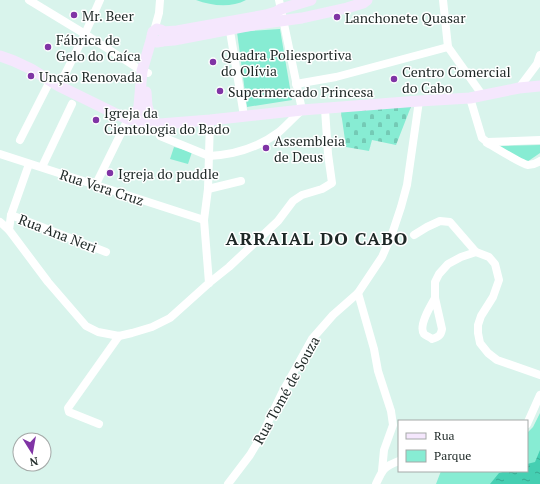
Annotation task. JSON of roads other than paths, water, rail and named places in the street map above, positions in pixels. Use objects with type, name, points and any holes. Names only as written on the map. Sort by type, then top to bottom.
[{"type":"main road","points":[[131,119],[143,106],[146,96],[145,72],[155,50],[159,35],[174,40],[276,12],[280,4],[310,0]]},
{"type":"main road","points":[[229,26],[283,21],[347,8],[363,3],[367,0]]},
{"type":"main road","points":[[0,56],[31,69],[114,113],[131,119],[156,123],[210,120],[302,110],[470,98],[519,88],[540,86]]},
{"type":"main road","points":[[143,106],[156,123]]},
{"type":"street","points":[[29,0],[145,72]]},
{"type":"street","points":[[20,140],[85,34],[100,0]]},
{"type":"street","points":[[159,35],[162,23],[159,13],[160,0]]},
{"type":"street","points":[[443,0],[448,47],[483,96]]},
{"type":"street","points":[[156,123],[160,136],[210,156],[245,150],[259,144],[279,132],[302,110],[280,4]]},
{"type":"street","points":[[229,26],[244,116]]},
{"type":"street","points":[[296,84],[336,77],[448,47]]},
{"type":"street","points":[[519,88],[539,67],[540,55]]},
{"type":"street","points":[[470,98],[482,138],[486,142],[520,162],[528,165],[540,161]]},
{"type":"street","name":"Rua Tomé de Souza","points":[[228,484],[250,455],[262,435],[282,393],[312,340],[333,314],[358,293],[382,257],[402,207],[407,185],[419,101]]},
{"type":"street","points":[[42,167],[72,104]]},
{"type":"street","points":[[0,222],[9,230],[48,282],[86,326],[98,332],[119,336],[152,327],[170,318],[229,267],[278,221],[293,201],[302,195],[322,189],[332,183],[328,154],[325,109]]},
{"type":"street","points":[[96,184],[131,119]]},
{"type":"street","points":[[209,284],[204,220],[210,156],[210,120]]},
{"type":"street","points":[[486,142],[540,140]]},
{"type":"street","name":"Rua Vera Cruz","points":[[0,154],[204,220]]},
{"type":"street","points":[[9,230],[11,215],[29,164]]},
{"type":"street","points":[[208,189],[241,181]]},
{"type":"street","name":"Rua Ana Neri","points":[[11,215],[106,252]]},
{"type":"street","points":[[414,235],[440,221],[450,222],[476,252],[489,257],[495,264],[499,280],[493,297],[481,316],[478,325],[480,343],[488,353],[497,360],[540,375]]},
{"type":"street","points":[[435,298],[436,282],[439,274],[448,264],[461,257],[476,252]]},
{"type":"street","points":[[358,293],[374,349],[378,371],[391,411],[393,425],[384,450],[382,471],[376,484]]},
{"type":"street","points":[[99,424],[68,412],[68,408],[119,336]]},
{"type":"street","points":[[528,422],[540,395]]},
{"type":"street","points":[[382,471],[387,466],[398,461]]},
{"type":"water","points":[[540,450],[540,484],[490,484],[499,473],[528,472],[528,464],[535,462]]},
{"type":"place","name":"Mr. Beer","points":[[74,15]]},
{"type":"place","name":"Lanchonete Quasar","points":[[337,17]]},
{"type":"place","name":"Fábrica de Gelo do Caíca","points":[[48,47]]},
{"type":"place","name":"Quadra Poliesportiva do Olívia","points":[[213,62]]},
{"type":"place","name":"Unção Renovada","points":[[31,76]]},
{"type":"place","name":"Centro Comercial do Cabo","points":[[394,79]]},
{"type":"place","name":"Supermercado Princesa","points":[[220,91]]},
{"type":"place","name":"Igreja da Cientologia do Bado","points":[[96,120]]},
{"type":"place","name":"Assembleia de Deus","points":[[266,148]]},
{"type":"place","name":"Igreja do puddle","points":[[110,173]]},
{"type":"district","name":"ARRAIAL DO CABO","points":[[317,238]]}]
